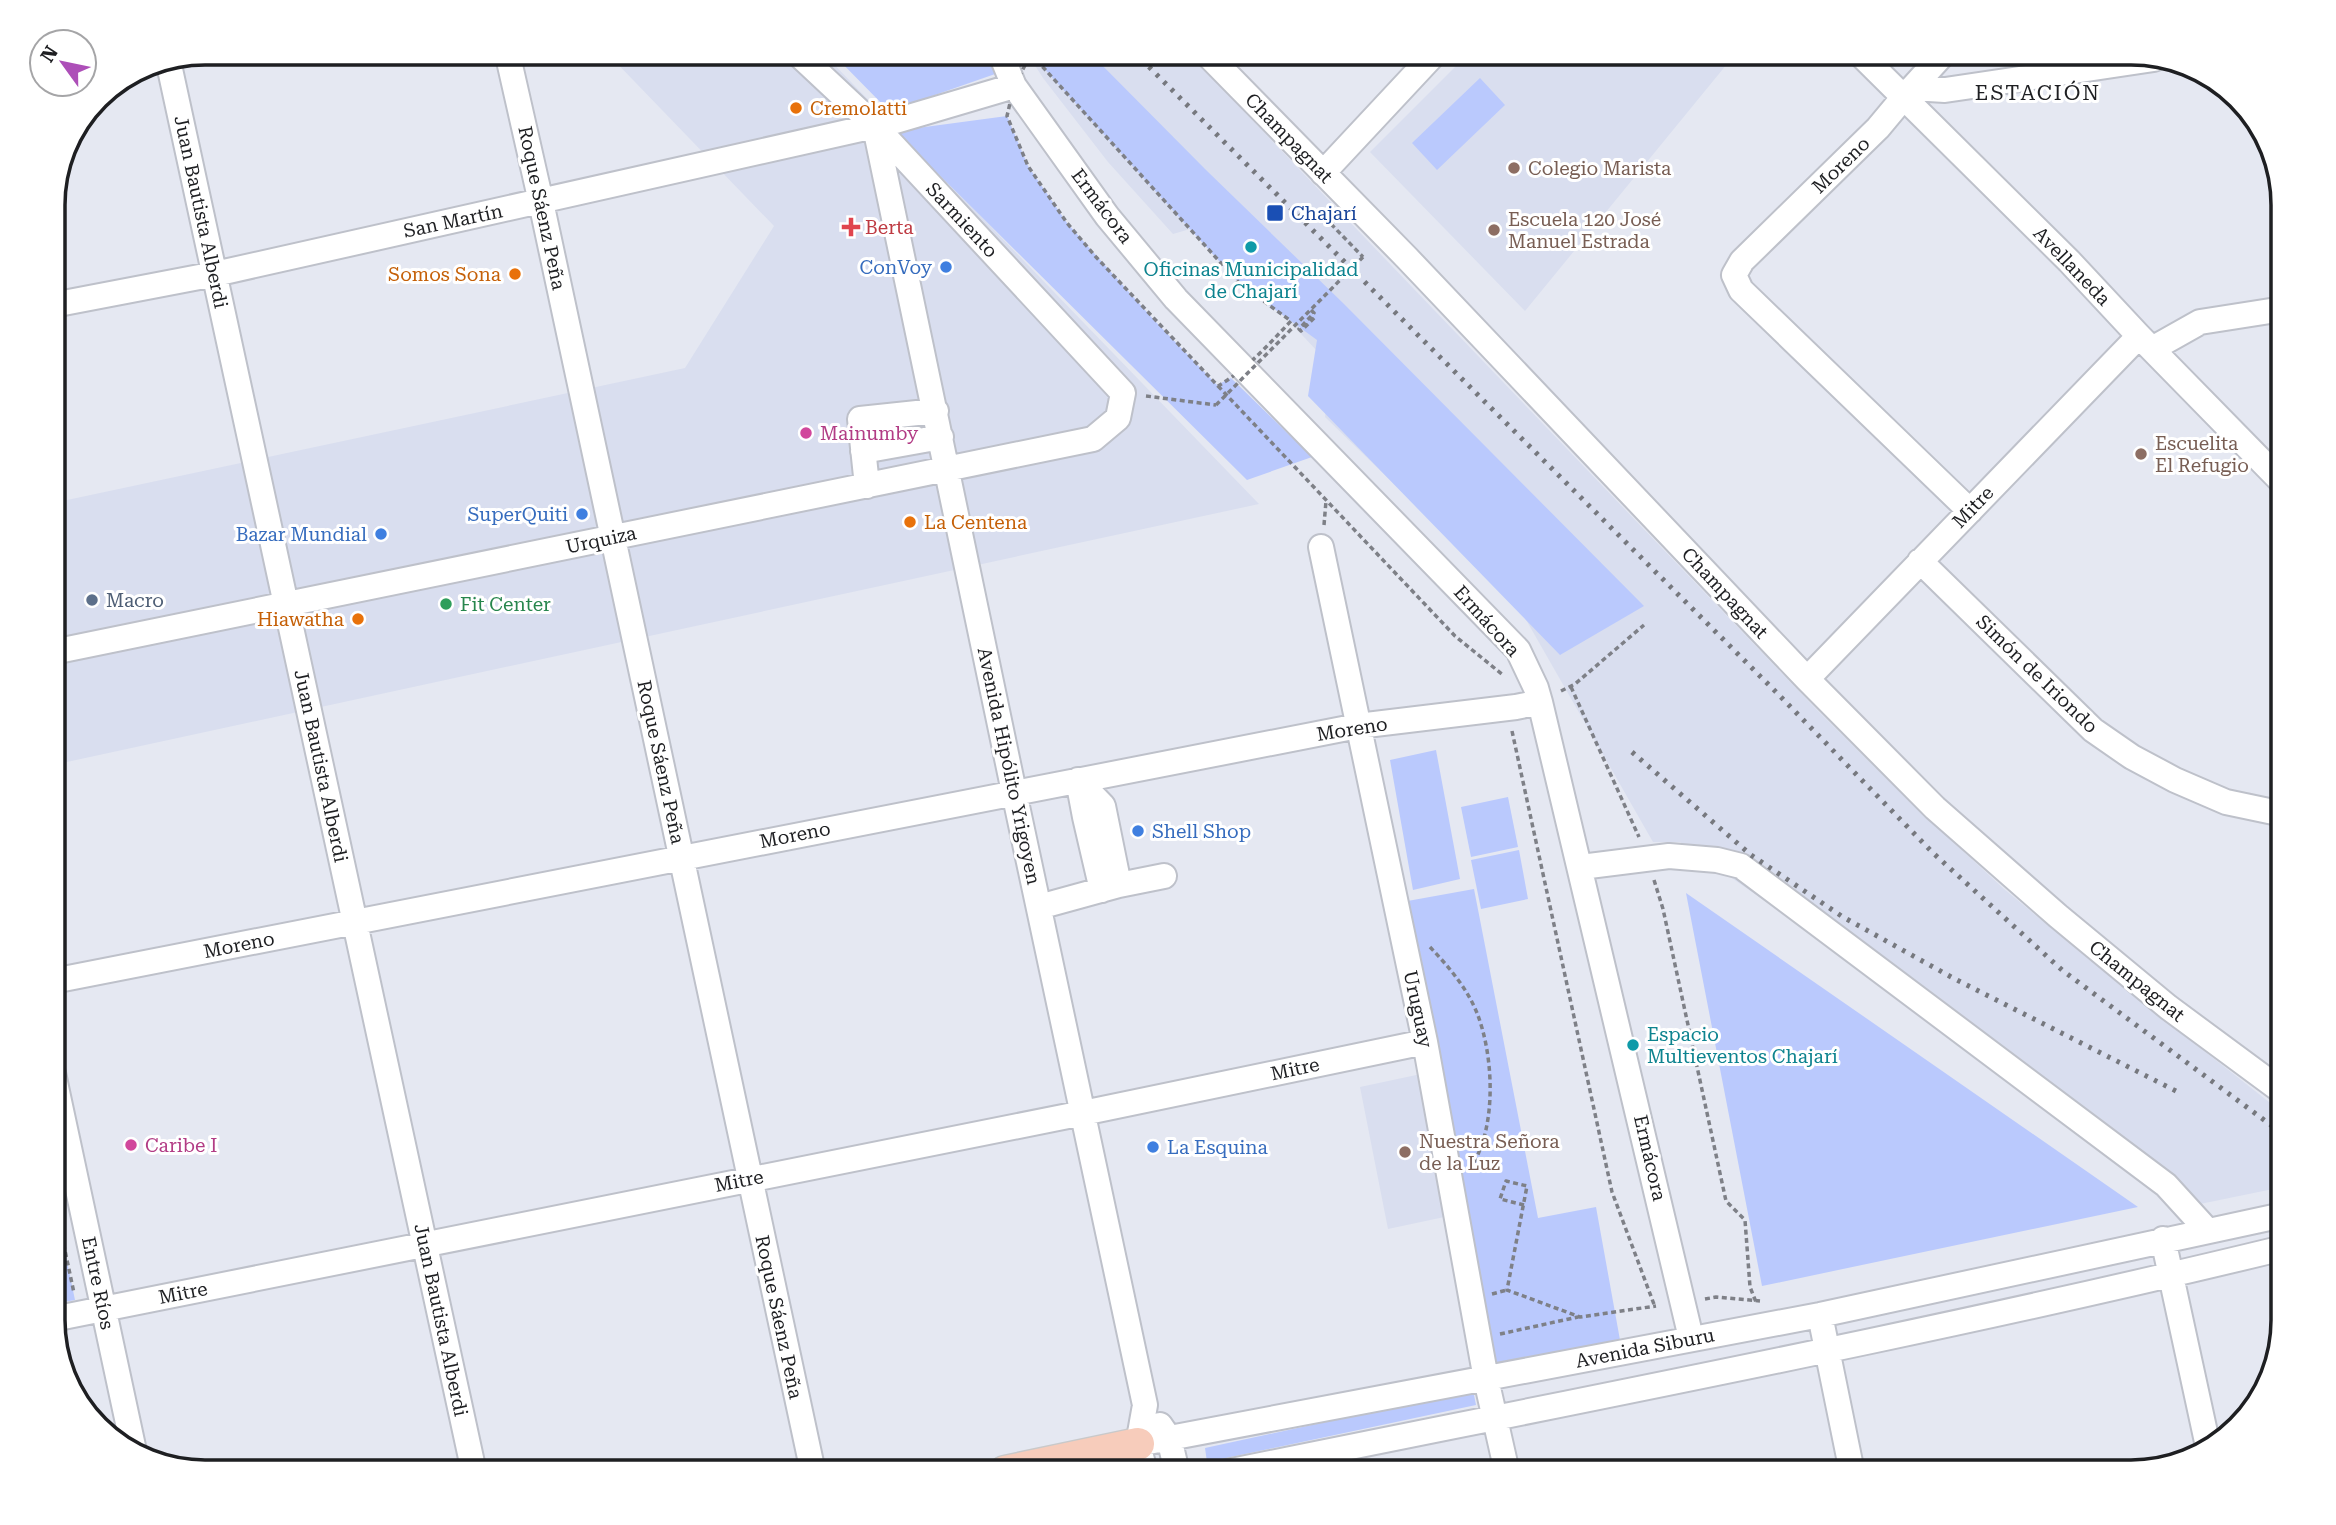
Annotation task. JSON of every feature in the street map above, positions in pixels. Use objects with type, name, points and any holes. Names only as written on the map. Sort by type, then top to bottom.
[{"type":"main road","name":"Avenida Siburu","points":[[1122,1460],[1142,1458]]},
{"type":"street","name":"Roque Sáenz Peña","points":[[510,65],[810,1460]]},
{"type":"street","name":"Sarmiento","points":[[810,65],[875,126],[1123,393]]},
{"type":"street","name":"Ermácora","points":[[1005,65],[1014,86],[1107,216],[1176,299],[1517,650],[1531,699],[1548,741],[1581,867],[1692,1338]]},
{"type":"street","name":"Champagnat","points":[[1218,65],[1407,258],[1807,679],[1935,808],[2058,916],[2168,1007],[2271,1082]]},
{"type":"street","points":[[1323,173],[1424,65]]},
{"type":"street","name":"Avellaneda","points":[[1874,65],[1908,93],[2271,470]]},
{"type":"street","name":"Moreno","points":[[1933,65],[1878,128],[1742,261],[1734,275],[1741,290],[1970,510]]},
{"type":"street","points":[[1908,93],[2114,65]]},
{"type":"street","name":"Juan Bautista Alberdi","points":[[170,69],[471,1460]]},
{"type":"street","name":"San Martín","points":[[65,303],[215,274],[875,126],[1014,86]]},
{"type":"street","name":"Avenida Hipólito Yrigoyen","points":[[875,126],[1145,1405],[1142,1458]]},
{"type":"street","name":"Mitre","points":[[1807,679],[1970,510],[2146,343],[2200,322],[2271,311]]},
{"type":"street","name":"Urquiza","points":[[65,650],[1093,439],[1118,418],[1123,393]]},
{"type":"street","points":[[867,486],[860,419],[936,411]]},
{"type":"street","points":[[863,451],[941,437]]},
{"type":"street","name":"Uruguay","points":[[1321,547],[1425,1042],[1486,1380],[1504,1460]]},
{"type":"street","name":"Simón de Iriondo","points":[[1920,561],[2093,730],[2132,757],[2175,780],[2226,802],[2271,811]]},
{"type":"street","name":"Moreno","points":[[65,979],[1358,726],[1531,699]]},
{"type":"street","points":[[1078,780],[1103,806],[1111,888]]},
{"type":"street","points":[[1581,867],[1684,856],[1741,866],[2166,1185],[2207,1230]]},
{"type":"street","points":[[1039,907],[1164,876]]},
{"type":"street","name":"Mitre","points":[[65,1316],[1425,1042]]},
{"type":"street","name":"Entre Ríos","points":[[65,1128],[132,1440]]},
{"type":"street","name":"Avenida Siburu","points":[[1142,1458],[1169,1438],[1820,1315],[2271,1218]]},
{"type":"street","points":[[2163,1239],[2206,1439]]},
{"type":"street","name":"Avenida Siburu","points":[[1286,1460],[1827,1351],[2172,1276],[2271,1251]]},
{"type":"street","points":[[1820,1315],[1850,1460]]},
{"type":"street","name":"Avenida Hipólito Yrigoyen","points":[[1145,1405],[1169,1438],[1174,1460]]},
{"type":"path","points":[[1123,393],[1216,405],[1363,257],[1331,224],[1337,218]]},
{"type":"path","points":[[1311,310],[1314,313],[1298,329],[1301,331],[1316,316]]},
{"type":"path","points":[[1218,386],[1455,636],[1531,699]]},
{"type":"path","points":[[1644,625],[1571,687],[1531,699],[1511,734],[1612,1192],[1655,1307]]},
{"type":"path","points":[[1571,687],[1648,858],[1663,909],[1726,1201],[1745,1220],[1750,1287],[1756,1301]]},
{"type":"path","points":[[1429,946],[1447,964],[1477,1012],[1485,1038],[1490,1078],[1486,1126],[1475,1160],[1452,1195]]},
{"type":"path","points":[[1507,1290],[1524,1205],[1527,1186],[1506,1181],[1500,1199],[1524,1205]]},
{"type":"path","points":[[65,1252],[75,1300]]},
{"type":"path","points":[[1490,1294],[1507,1290],[1580,1317],[1716,1297]]},
{"type":"shaded area","points":[[619,65],[835,65],[1259,504],[65,762],[65,500],[685,368],[774,226]]},
{"type":"shaded area","points":[[844,65],[995,65],[998,73],[889,111]]},
{"type":"shaded area","points":[[1035,65],[1199,65],[1817,710],[1910,802],[2004,889],[2271,1104],[2271,1189],[2200,1204],[1680,842],[1653,842],[1525,618],[1487,574],[1325,417],[1332,367],[1200,226],[1173,234],[1108,162]]},
{"type":"shaded area","points":[[1041,65],[1102,65],[1644,606],[1560,655],[1308,396],[1317,340],[1240,284]]},
{"type":"shaded area","name":"Colegio Marista","points":[[1457,65],[1726,65],[1525,311],[1370,152]]},
{"type":"shaded area","points":[[1480,78],[1505,105],[1437,170],[1412,143]]},
{"type":"shaded area","points":[[1007,116],[1028,166],[1067,223],[1217,385],[1231,378],[1312,457],[1247,480],[895,131]]},
{"type":"shaded area","points":[[1436,750],[1460,879],[1413,890],[1390,760]]},
{"type":"shaded area","points":[[1508,797],[1518,847],[1471,857],[1461,807]]},
{"type":"shaded area","points":[[1519,850],[1528,899],[1481,909],[1471,860]]},
{"type":"shaded area","points":[[1474,889],[1538,1218],[1596,1207],[1620,1340],[1492,1366],[1402,902]]},
{"type":"shaded area","points":[[1686,893],[2138,1207],[1762,1286]]},
{"type":"shaded area","name":"Nuestra Señora de la Luz","points":[[1421,1074],[1449,1216],[1388,1229],[1360,1087]]},
{"type":"shaded area","points":[[65,1252],[75,1300],[65,1302]]},
{"type":"shaded area","points":[[1473,1390],[1476,1405],[1216,1460],[1207,1460],[1205,1448]]},
{"type":"railway","points":[[1147,65],[1777,693],[1932,852],[2062,970],[2271,1125]]},
{"type":"railway","points":[[1632,752],[1751,855],[1843,917],[1953,978],[2176,1091]]},
{"type":"place","name":"Cremolatti","points":[[796,108]]},
{"type":"place","name":"Colegio Marista","points":[[1514,168]]},
{"type":"place","name":"Chajarí","points":[[1275,213]]},
{"type":"place","name":"Berta","points":[[851,227]]},
{"type":"place","name":"Escuela 120 José Manuel Estrada","points":[[1494,230]]},
{"type":"place","name":"Oficinas Municipalidad de Chajarí","points":[[1251,247]]},
{"type":"place","name":"ConVoy","points":[[946,267]]},
{"type":"place","name":"Somos Sona","points":[[515,274]]},
{"type":"place","name":"Mainumby","points":[[806,433]]},
{"type":"place","name":"Escuelita El Refugio","points":[[2141,454]]},
{"type":"place","name":"SuperQuiti","points":[[582,514]]},
{"type":"place","name":"La Centena","points":[[910,522]]},
{"type":"place","name":"Bazar Mundial","points":[[381,534]]},
{"type":"place","name":"Macro","points":[[92,600]]},
{"type":"place","name":"Fit Center","points":[[446,604]]},
{"type":"place","name":"Hiawatha","points":[[358,619]]},
{"type":"place","name":"Shell Shop","points":[[1138,831]]},
{"type":"place","name":"Espacio Multieventos Chajarí","points":[[1633,1045]]},
{"type":"place","name":"Caribe I","points":[[131,1145]]},
{"type":"place","name":"La Esquina","points":[[1153,1147]]},
{"type":"place","name":"Nuestra Señora de la Luz","points":[[1405,1152]]},
{"type":"district","name":"ESTACIÓN","points":[[2038,93]]}]
